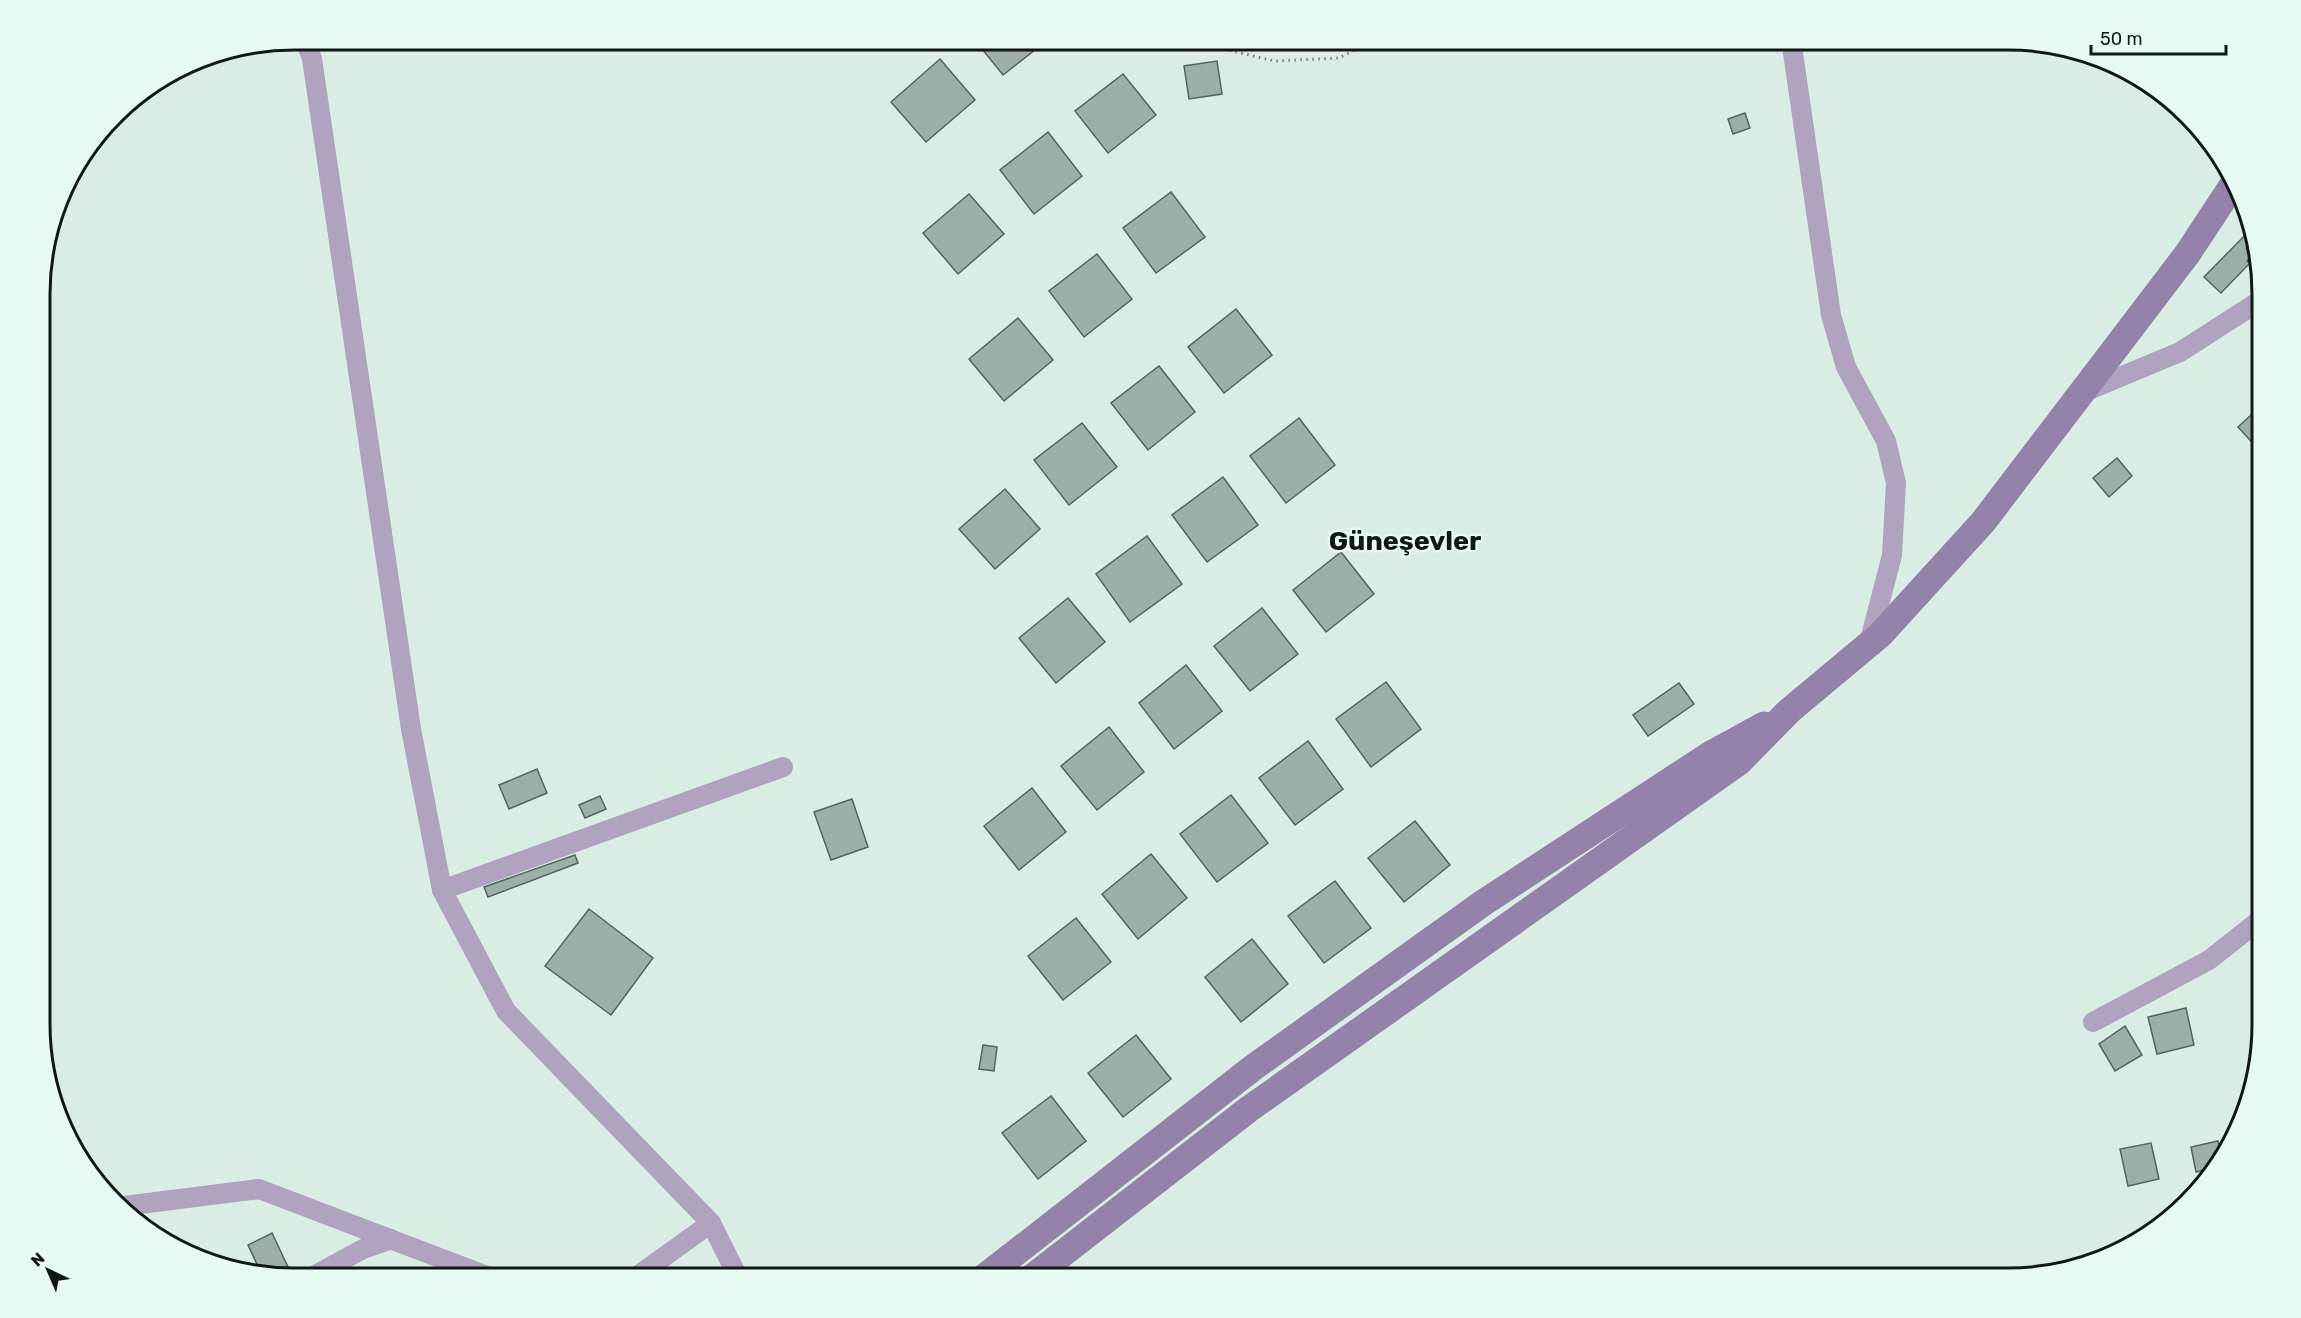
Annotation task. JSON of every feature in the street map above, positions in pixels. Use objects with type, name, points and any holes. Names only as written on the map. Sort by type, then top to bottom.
[{"type":"main road","points":[[1044,1268],[1249,1109],[1739,762],[1789,711],[1880,635],[1983,522],[2188,253],[2229,191]]},
{"type":"main road","points":[[995,1268],[1254,1066],[1483,903],[1711,754],[1789,711]]},
{"type":"street","points":[[309,50],[411,729],[442,890],[506,1011],[711,1223],[734,1268]]},
{"type":"street","points":[[1793,50],[1831,315],[1846,367],[1886,441],[1896,483],[1892,555],[1869,644]]},
{"type":"street","points":[[2084,392],[2180,352],[2252,306]]},
{"type":"street","points":[[442,890],[783,767]]},
{"type":"street","points":[[2092,1022],[2209,960],[2252,926]]},
{"type":"street","points":[[130,1205],[259,1189],[466,1268]]},
{"type":"street","points":[[648,1268],[711,1223]]},
{"type":"street","points":[[328,1268],[363,1249],[391,1239]]},
{"type":"path","points":[[1228,50],[1274,61],[1339,58],[1355,50]]},
{"type":"building","points":[[983,50],[1035,50],[1003,75]]},
{"type":"building","points":[[940,59],[975,100],[926,142],[891,102]]},
{"type":"building","points":[[1217,61],[1222,94],[1189,99],[1184,66]]},
{"type":"building","points":[[1123,74],[1156,115],[1108,153],[1075,111]]},
{"type":"building","points":[[1745,113],[1750,128],[1733,134],[1728,119]]},
{"type":"building","points":[[1048,132],[1082,176],[1034,214],[1000,170]]},
{"type":"building","points":[[1171,192],[1205,237],[1156,273],[1123,228]]},
{"type":"building","points":[[969,194],[1004,234],[958,274],[923,233]]},
{"type":"building","points":[[2244,236],[2249,259],[2247,261],[2249,264],[2221,293],[2204,277]]},
{"type":"building","points":[[1097,254],[1132,299],[1084,337],[1049,291]]},
{"type":"building","points":[[1236,309],[1272,355],[1224,393],[1188,347]]},
{"type":"building","points":[[1018,318],[1053,360],[1004,401],[969,359]]},
{"type":"building","points":[[1159,366],[1195,412],[1148,450],[1111,403]]},
{"type":"building","points":[[2252,414],[2252,442],[2238,427]]},
{"type":"building","points":[[1299,418],[1335,465],[1286,503],[1250,456]]},
{"type":"building","points":[[1082,423],[1117,467],[1069,505],[1034,460]]},
{"type":"building","points":[[2117,458],[2132,476],[2109,497],[2093,478]]},
{"type":"building","points":[[1223,477],[1258,525],[1207,562],[1172,515]]},
{"type":"building","points":[[1005,489],[1040,529],[995,569],[959,529]]},
{"type":"building","points":[[1147,536],[1182,584],[1130,622],[1096,574]]},
{"type":"building","points":[[1341,552],[1374,594],[1326,632],[1293,590]]},
{"type":"building","points":[[1068,598],[1105,642],[1056,683],[1019,638]]},
{"type":"building","points":[[1262,608],[1298,654],[1250,691],[1214,646]]},
{"type":"building","points":[[1186,665],[1222,711],[1174,749],[1139,703]]},
{"type":"building","points":[[1386,682],[1421,729],[1371,767],[1336,719]]},
{"type":"building","points":[[1679,683],[1694,704],[1648,736],[1633,715]]},
{"type":"building","points":[[1109,727],[1144,772],[1097,810],[1061,766]]},
{"type":"building","points":[[1308,741],[1343,789],[1295,825],[1259,778]]},
{"type":"building","points":[[537,769],[547,793],[509,809],[499,785]]},
{"type":"building","points":[[1032,788],[1066,832],[1019,870],[984,826]]},
{"type":"building","points":[[1231,795],[1268,843],[1217,882],[1180,834]]},
{"type":"building","points":[[600,796],[606,809],[585,818],[579,805]]},
{"type":"building","points":[[852,799],[868,847],[831,860],[814,812]]},
{"type":"building","points":[[1415,821],[1450,865],[1404,902],[1368,858]]},
{"type":"building","points":[[1151,854],[1187,898],[1138,939],[1102,894]]},
{"type":"building","points":[[575,855],[578,863],[488,897],[484,887]]},
{"type":"building","points":[[1335,881],[1371,928],[1324,963],[1288,916]]},
{"type":"building","points":[[589,909],[653,958],[611,1015],[545,966]]},
{"type":"building","points":[[1076,918],[1111,962],[1063,1000],[1028,956]]},
{"type":"building","points":[[1252,939],[1288,984],[1241,1022],[1205,977]]},
{"type":"building","points":[[2186,1008],[2194,1045],[2157,1054],[2148,1017]]},
{"type":"building","points":[[2125,1026],[2142,1055],[2115,1071],[2099,1044]]},
{"type":"building","points":[[1136,1035],[1171,1079],[1123,1117],[1088,1073]]},
{"type":"building","points":[[983,1045],[997,1047],[994,1071],[979,1069]]},
{"type":"building","points":[[1051,1096],[1086,1141],[1038,1179],[1002,1133]]},
{"type":"building","points":[[2218,1141],[2219,1146],[2203,1170],[2196,1172],[2191,1147]]},
{"type":"building","points":[[2151,1143],[2159,1179],[2128,1186],[2120,1149]]},
{"type":"building","points":[[272,1233],[288,1267],[258,1266],[248,1245]]},
{"type":"district","name":"Güneşevler","points":[[1405,541]]}]
